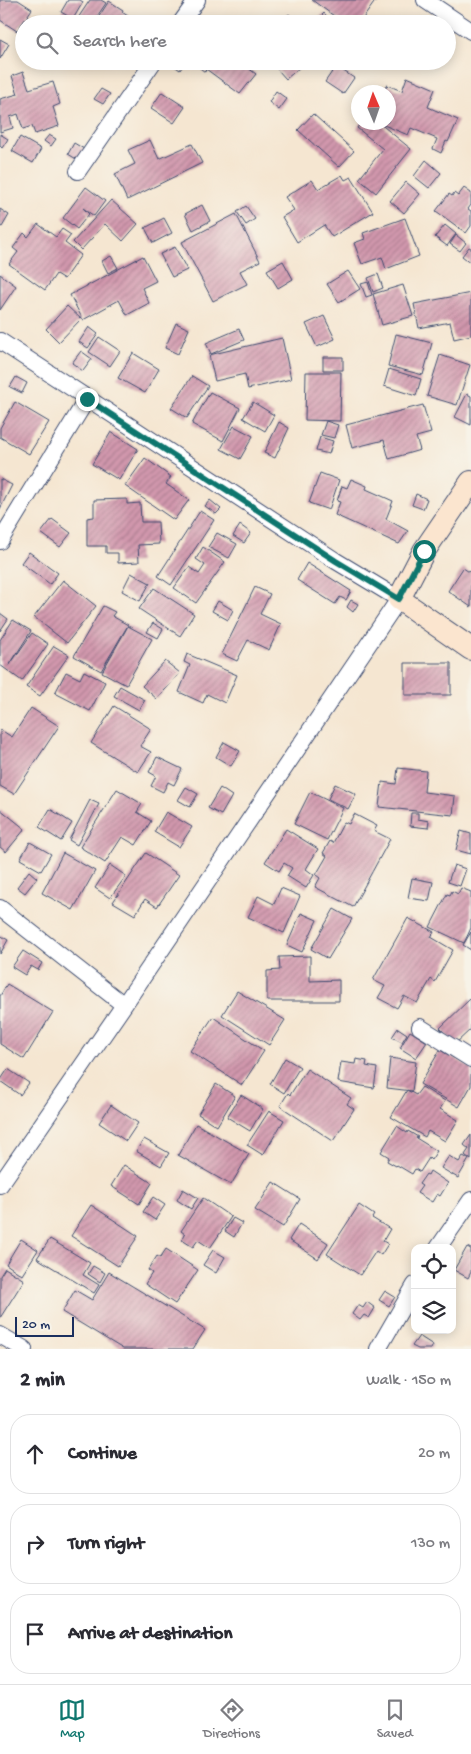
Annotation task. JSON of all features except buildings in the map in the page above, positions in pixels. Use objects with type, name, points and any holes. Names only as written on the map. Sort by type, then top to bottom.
[{"type":"street","points":[[186,15],[197,0]]},
{"type":"street","points":[[424,0],[446,15]]},
{"type":"street","points":[[456,22],[471,32]]},
{"type":"street","points":[[78,171],[148,70]]},
{"type":"street","points":[[0,341],[336,561],[399,599],[471,649]]},
{"type":"street","points":[[0,541],[87,399]]},
{"type":"street","points":[[0,1185],[399,599],[424,551],[471,482]]},
{"type":"street","points":[[0,908],[124,1005]]},
{"type":"street","points":[[420,1027],[471,1059]]},
{"type":"street","points":[[441,1244],[471,1200]]},
{"type":"street","points":[[378,1349],[413,1289]]},
{"type":"street","points":[[0,1335],[24,1349]]},
{"type":"route","points":[[87,399],[336,561],[399,599],[424,551]]}]
